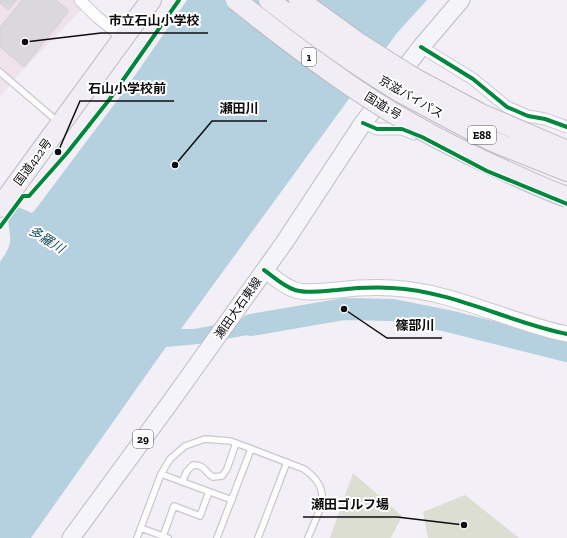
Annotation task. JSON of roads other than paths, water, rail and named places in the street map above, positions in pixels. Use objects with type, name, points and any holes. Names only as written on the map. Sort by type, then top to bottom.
[{"type":"highway","name":"国道422号","points":[[5,200],[151,0]]},
{"type":"highway","name":"国道1号","points":[[236,0],[280,35],[332,73],[386,108],[446,142],[564,201]]},
{"type":"highway","name":"京滋バイパス","points":[[269,0],[303,27],[363,70],[400,92],[492,141],[567,171]]},
{"type":"highway","name":"京滋バイパス","points":[[299,0],[360,44],[435,90],[481,114],[567,151]]},
{"type":"main road","name":"瀬田大石東線","points":[[71,538],[210,348],[364,123],[422,47],[461,0]]},
{"type":"street","points":[[80,0],[124,38]]},
{"type":"street","points":[[422,47],[473,79],[507,107],[528,116],[545,119],[567,127]]},
{"type":"street","points":[[364,123],[377,129],[402,130],[422,137],[487,171],[564,201],[567,176]]},
{"type":"street","points":[[264,270],[287,287],[296,290],[317,291],[369,287],[418,291],[443,296],[507,318],[567,334]]},
{"type":"lane","points":[[0,72],[61,124]]},
{"type":"lane","points":[[137,538],[161,474],[170,458],[185,446],[205,439],[230,441],[236,443],[304,469],[314,476],[321,486],[323,497],[308,538]]},
{"type":"lane","points":[[182,482],[187,471],[193,465],[203,467],[209,475],[213,477],[222,476],[227,469],[236,443]]},
{"type":"lane","points":[[217,538],[251,449]]},
{"type":"lane","points":[[258,538],[287,462]]},
{"type":"lane","points":[[161,474],[232,500]]},
{"type":"lane","points":[[141,528],[165,537],[174,506],[200,516],[209,492]]},
{"type":"water","name":"多羅川","points":[[187,0],[427,0],[397,33],[181,329],[194,329],[279,313],[281,329],[198,344],[166,347],[31,538],[0,538],[0,262],[7,251],[10,242],[8,220],[18,207],[32,213],[35,210],[125,90]]},
{"type":"waterway","points":[[251,325],[344,309],[393,310],[448,321],[567,351]]},
{"type":"place","name":"市立石山小学校","points":[[25,42]]},
{"type":"place","name":"石山小学校前","points":[[58,152]]},
{"type":"place","name":"瀬田川","points":[[175,165]]},
{"type":"place","name":"篠部川","points":[[344,309]]},
{"type":"place","name":"瀬田ゴルフ場","points":[[464,525]]}]
